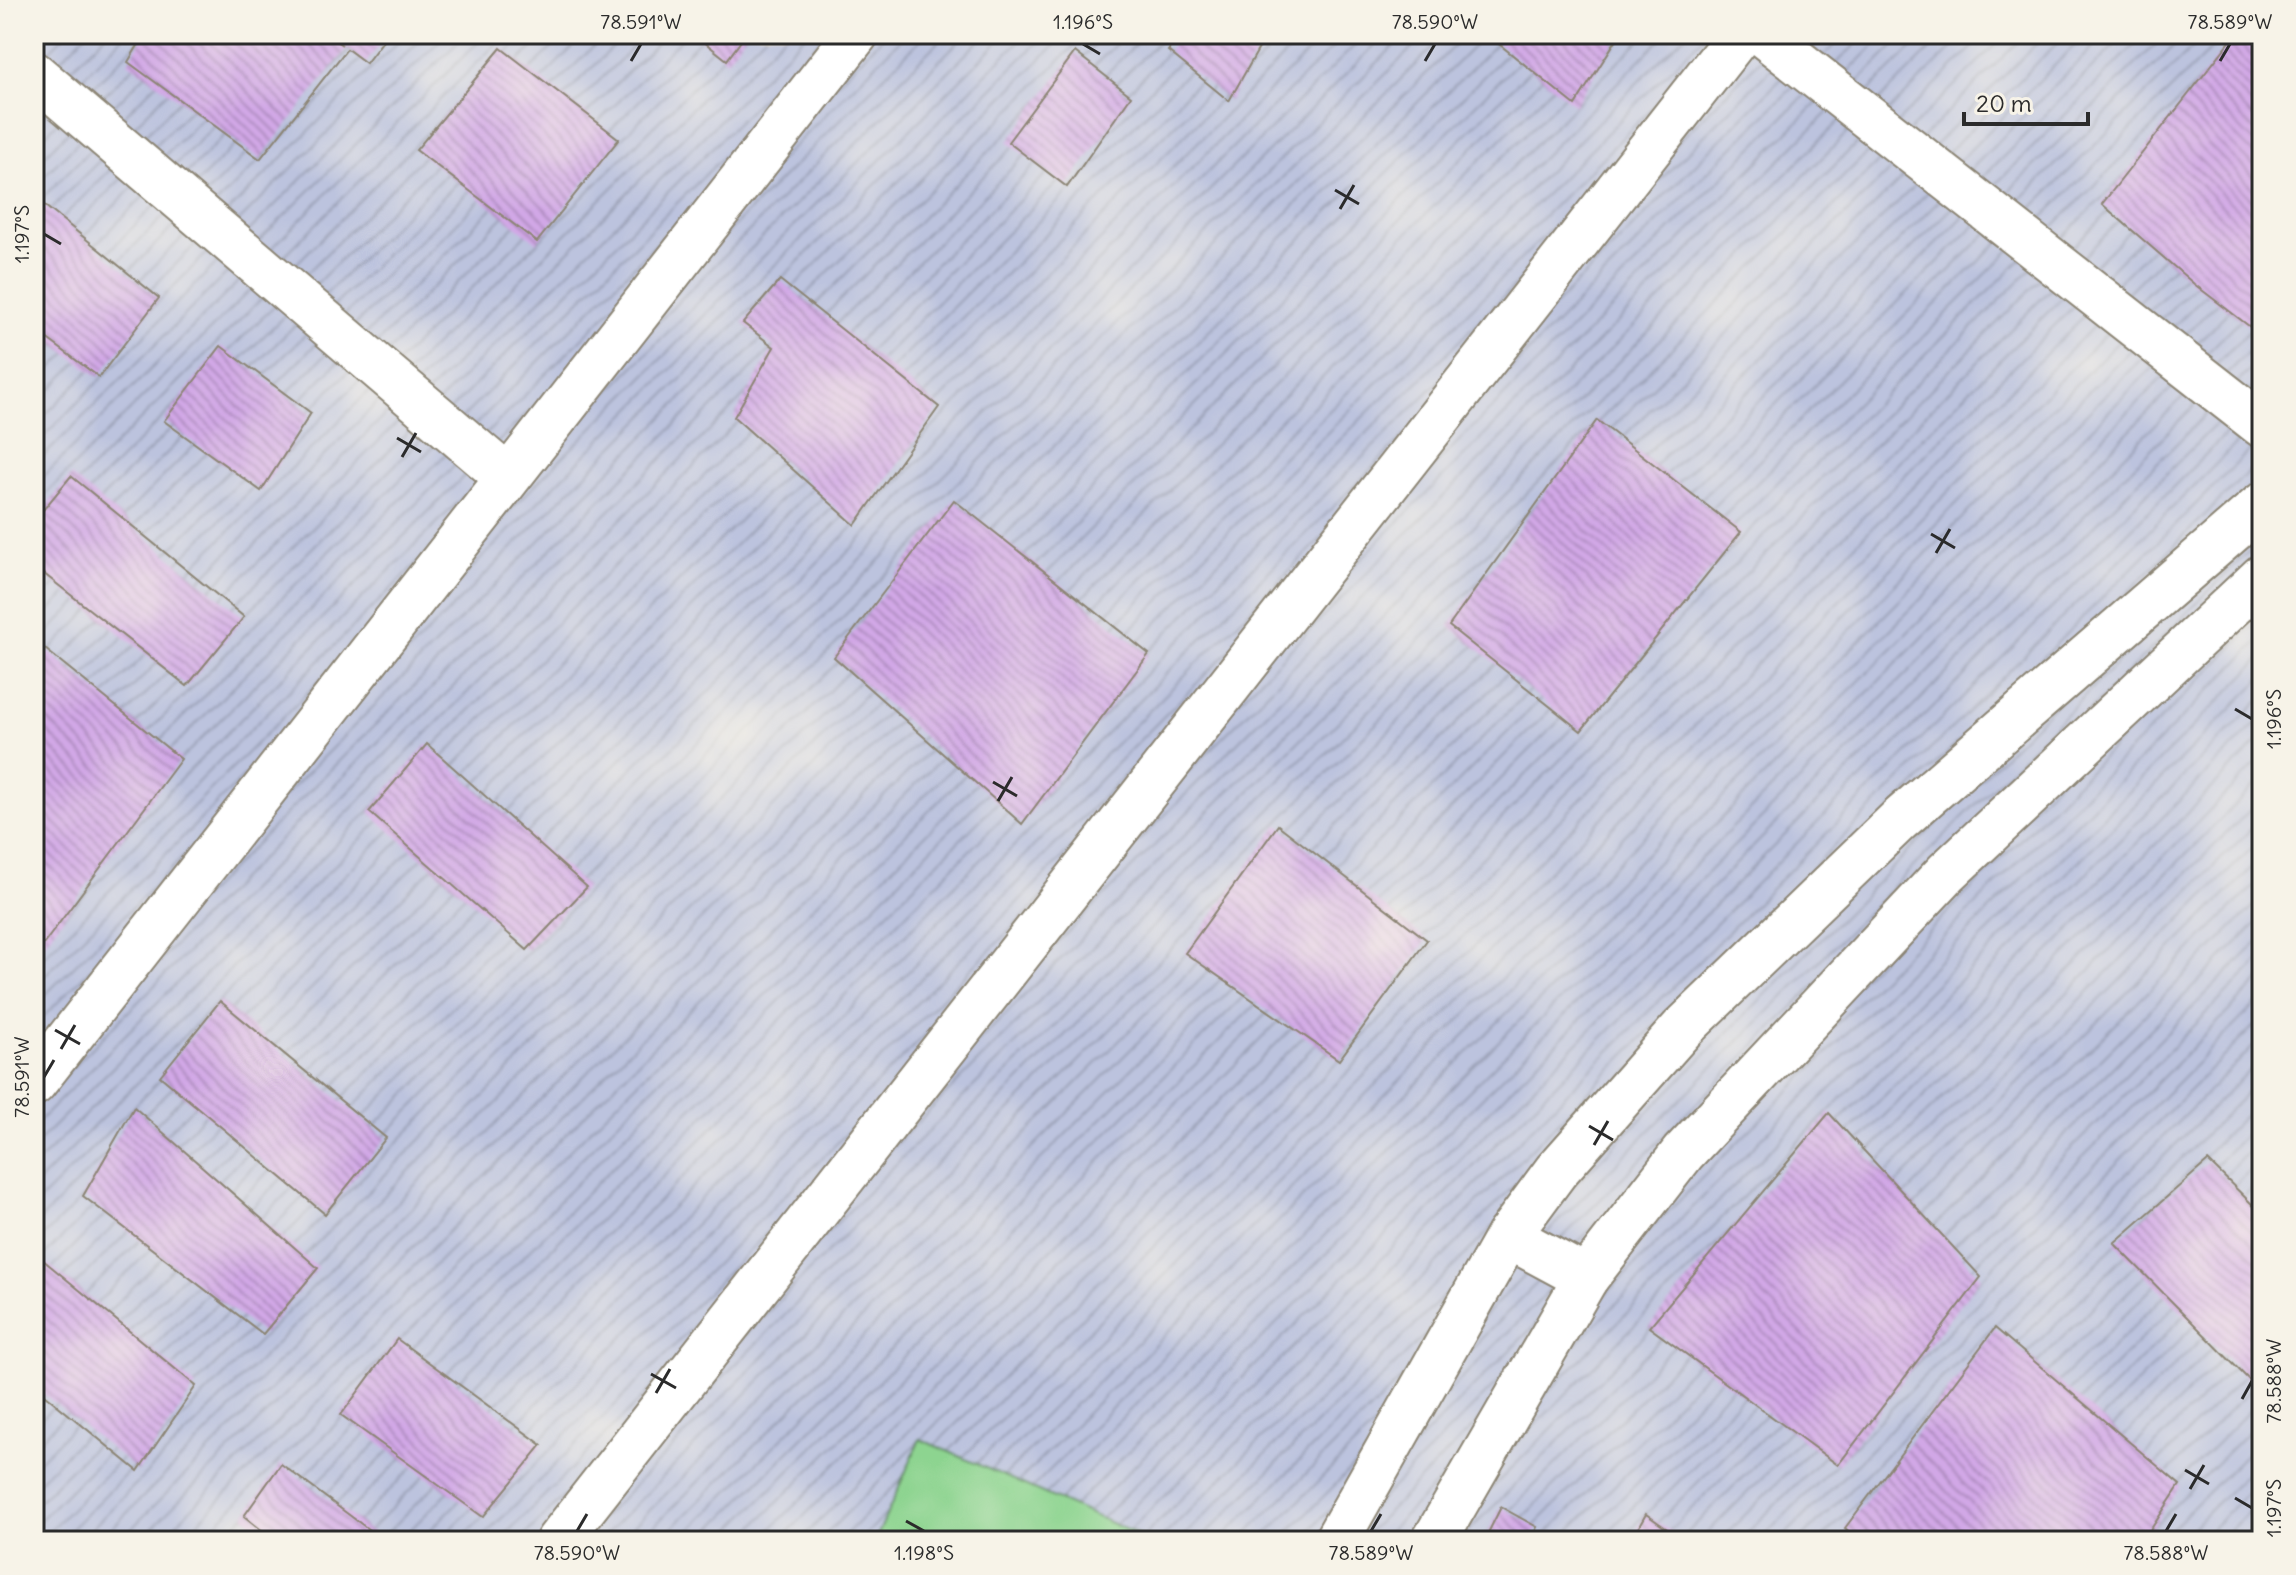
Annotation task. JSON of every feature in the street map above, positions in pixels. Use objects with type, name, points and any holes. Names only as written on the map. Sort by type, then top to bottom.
[{"type":"street","points":[[34,1083],[856,34]]},
{"type":"street","points":[[558,1541],[1740,34]]},
{"type":"street","points":[[1762,34],[2262,425]]},
{"type":"street","points":[[34,74],[507,477]]},
{"type":"street","points":[[1336,1541],[1508,1236],[1556,1171],[1682,1029],[1899,820],[2262,505]]},
{"type":"street","points":[[1434,1541],[1586,1278],[1683,1153],[1947,872],[2262,577]]},
{"type":"street","points":[[1508,1236],[1586,1278]]},
{"type":"shaded area","points":[[34,34],[2262,34],[2262,1541],[34,1541]]},
{"type":"green space","points":[[920,1439],[1152,1541],[875,1541]]},
{"type":"building","points":[[145,34],[325,34],[342,45],[328,34],[388,34],[366,63],[347,49],[260,159],[128,62]]},
{"type":"building","points":[[694,34],[746,34],[727,60]]},
{"type":"building","points":[[1179,34],[1267,34],[1229,101],[1168,51]]},
{"type":"building","points":[[1499,34],[1613,34],[1618,37],[1575,105],[1494,40]]},
{"type":"building","points":[[2236,34],[2262,34],[2262,336],[2194,284],[2102,204]]},
{"type":"building","points":[[501,48],[619,139],[537,242],[416,150]]},
{"type":"building","points":[[1075,52],[1131,96],[1067,187],[1008,142]]},
{"type":"building","points":[[34,197],[159,298],[99,377],[34,329]]},
{"type":"building","points":[[780,280],[939,407],[855,525],[734,417],[774,347],[743,323]]},
{"type":"building","points":[[221,346],[311,413],[261,491],[164,421]]},
{"type":"building","points":[[1597,420],[1741,532],[1581,731],[1449,626]]},
{"type":"building","points":[[71,476],[244,617],[187,686],[34,566],[34,521]]},
{"type":"building","points":[[954,500],[1149,654],[1022,824],[834,657]]},
{"type":"building","points":[[34,640],[181,759],[34,957]]},
{"type":"building","points":[[427,744],[587,887],[527,950],[369,812]]},
{"type":"building","points":[[1278,825],[1427,940],[1339,1060],[1185,953]]},
{"type":"building","points":[[220,1001],[386,1138],[325,1214],[160,1076]]},
{"type":"building","points":[[134,1107],[318,1268],[263,1334],[83,1196]]},
{"type":"building","points":[[1829,1113],[1981,1277],[1838,1465],[1649,1327]]},
{"type":"building","points":[[2208,1161],[2262,1214],[2262,1393],[2114,1243]]},
{"type":"building","points":[[37,1255],[196,1386],[138,1471],[34,1386]]},
{"type":"building","points":[[1995,1328],[2180,1485],[2143,1541],[1860,1541],[1845,1528]]},
{"type":"building","points":[[397,1339],[542,1445],[483,1517],[341,1415]]},
{"type":"building","points":[[281,1464],[384,1541],[275,1541],[244,1516]]},
{"type":"building","points":[[1501,1507],[1537,1527],[1531,1541],[1484,1541]]},
{"type":"building","points":[[1646,1514],[1684,1541],[1631,1541]]}]
